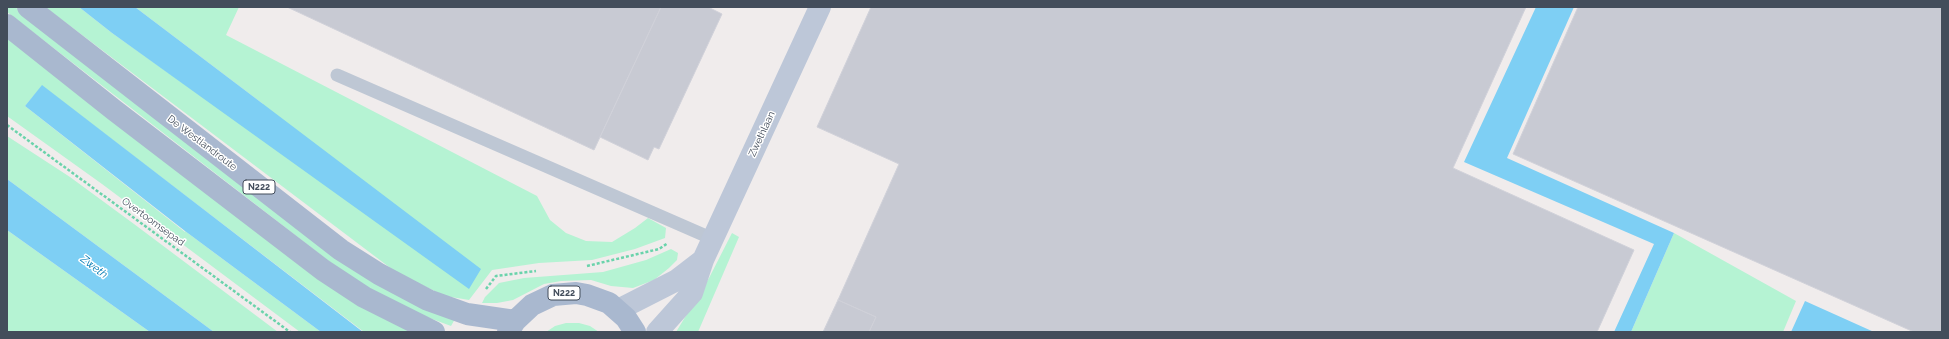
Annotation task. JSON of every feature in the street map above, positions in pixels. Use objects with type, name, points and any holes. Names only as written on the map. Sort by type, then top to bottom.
[{"type":"main road","name":"De Westlandroute","points":[[28,7],[322,235],[373,270],[428,300],[467,314],[511,326]]},
{"type":"main road","name":"N222","points":[[7,25],[114,110],[323,270],[364,297],[434,332]]},
{"type":"main road","name":"N222","points":[[511,326],[537,302],[553,295],[564,293],[587,295],[609,303],[626,318],[635,332]]},
{"type":"street","name":"Zwethlaan","points":[[657,332],[692,294],[702,260],[713,240],[820,7]]},
{"type":"street","name":"Zwethlaan","points":[[618,310],[677,280],[702,260]]},
{"type":"lane","points":[[337,75],[713,240]]},
{"type":"path","name":"Overtoomsepad","points":[[7,126],[290,332]]},
{"type":"green space","points":[[7,7],[15,7],[129,96],[455,319],[451,326],[424,316],[368,288],[330,262],[7,12]]},
{"type":"green space","points":[[45,7],[79,7],[112,33],[241,124],[263,104],[135,7],[239,7],[226,35],[537,196],[550,220],[566,233],[586,241],[612,242],[648,218],[666,228],[665,238],[635,249],[592,260],[539,263],[492,270],[469,300],[445,296],[397,273]]},
{"type":"green space","points":[[7,36],[413,332],[364,332],[42,86],[25,106],[185,232],[321,332],[300,332],[102,184],[7,116]]},
{"type":"green space","points":[[7,136],[70,177],[278,332],[214,332],[7,179]]},
{"type":"green space","points":[[7,230],[150,332],[7,332]]},
{"type":"green space","points":[[732,233],[739,237],[698,332],[676,332],[709,278]]},
{"type":"green space","points":[[1674,233],[1796,301],[1783,332],[1631,332]]},
{"type":"green space","points":[[671,249],[678,253],[677,260],[654,280],[633,288],[611,286],[591,280],[561,281],[544,284],[513,300],[497,303],[482,303],[485,297],[499,283],[524,278],[603,272],[646,260]]},
{"type":"green space","points":[[566,323],[579,323],[590,326],[599,332],[546,332],[555,326]]},
{"type":"water","points":[[79,7],[135,7],[481,269],[469,289],[112,33]]},
{"type":"water","points":[[1536,7],[1574,7],[1507,158],[1674,233],[1631,332],[1614,332],[1654,244],[1464,162]]},
{"type":"water","points":[[42,85],[363,332],[321,332],[185,231],[25,106]]},
{"type":"water","name":"Zweth","points":[[7,179],[214,332],[150,332],[7,230]]},
{"type":"water","points":[[1805,301],[1874,332],[1791,332]]},
{"type":"building","points":[[287,7],[661,7],[594,150]]},
{"type":"building","points":[[661,7],[708,7],[722,14],[659,149],[654,147],[648,160],[600,137]]},
{"type":"building","points":[[871,7],[1526,7],[1453,168],[1634,250],[1597,332],[869,332],[876,317],[838,300],[899,164],[817,127]]},
{"type":"building","points":[[1578,7],[1942,7],[1942,332],[1914,332],[1513,154]]},
{"type":"building","points":[[838,300],[876,317],[869,332],[823,332]]}]
